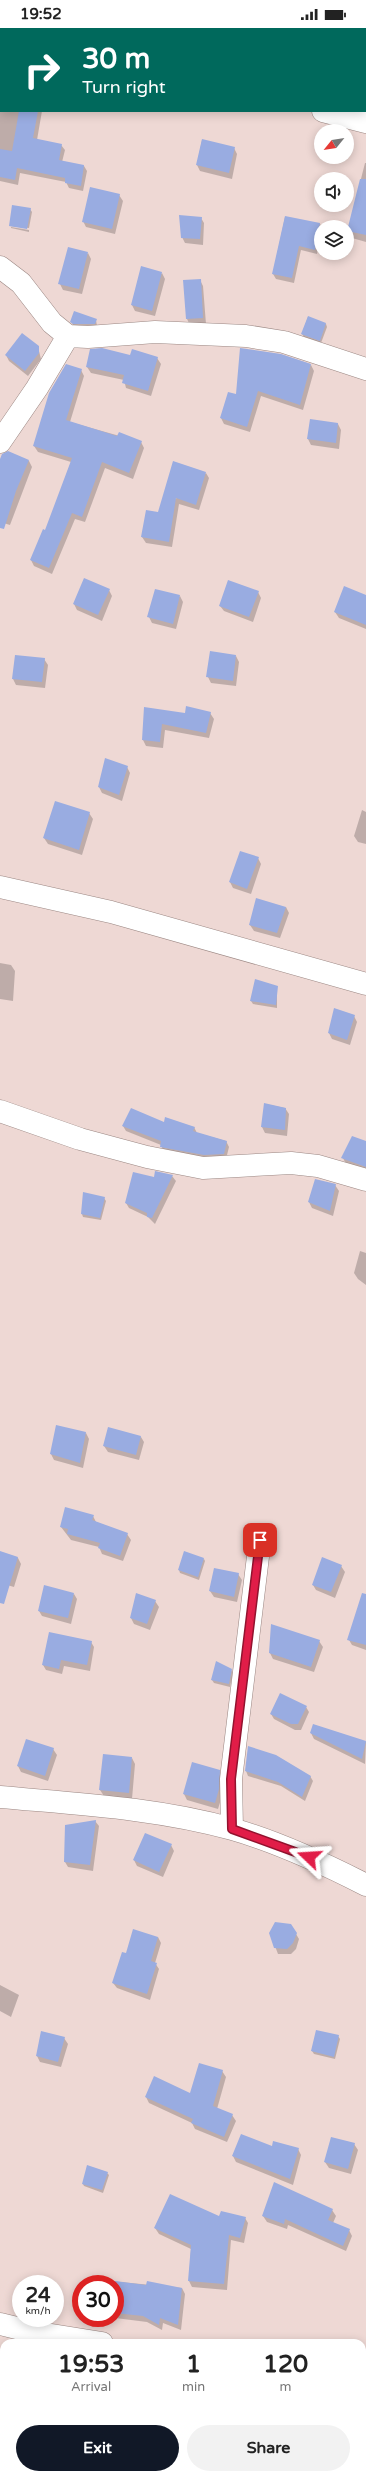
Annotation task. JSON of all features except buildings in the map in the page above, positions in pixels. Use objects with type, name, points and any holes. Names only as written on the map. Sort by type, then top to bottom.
[{"type":"street","points":[[335,112],[366,122]]},
{"type":"street","points":[[0,267],[20,283],[52,323],[68,336],[88,337],[155,332],[246,336],[284,342],[366,369]]},
{"type":"street","points":[[0,442],[37,388],[68,336]]},
{"type":"street","points":[[0,887],[111,912],[366,984]]},
{"type":"street","points":[[0,1111],[80,1139],[147,1157],[204,1168],[291,1163],[318,1166],[366,1180]]},
{"type":"street","points":[[232,1829],[231,1779],[260,1540]]},
{"type":"street","points":[[0,1797],[156,1813],[232,1829],[309,1857],[366,1885]]},
{"type":"street","points":[[0,2324],[63,2339]]},
{"type":"route","points":[[260,1540],[231,1779],[232,1829],[309,1857]]}]
